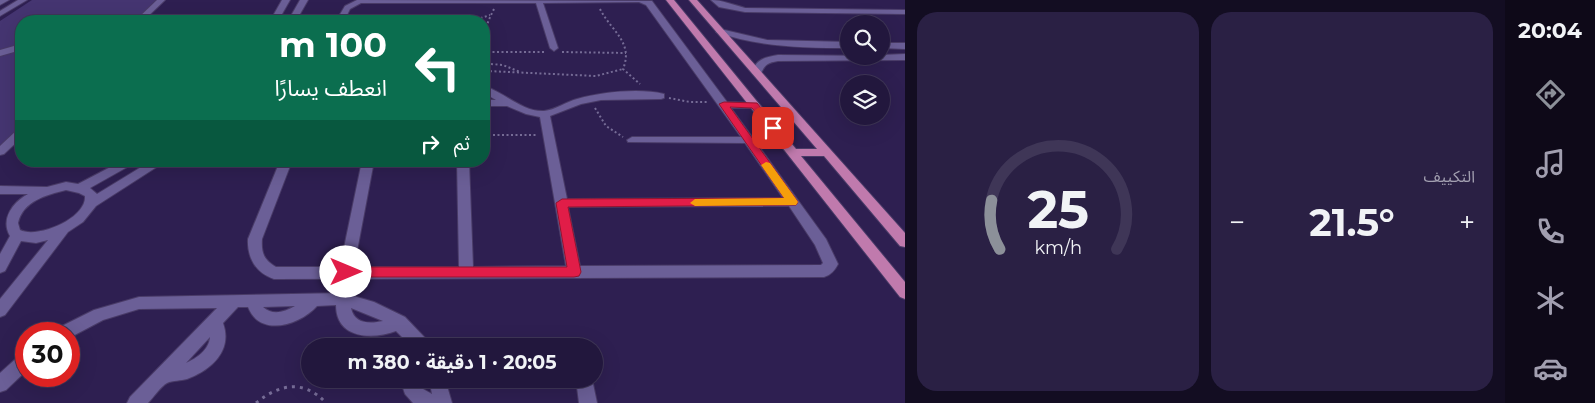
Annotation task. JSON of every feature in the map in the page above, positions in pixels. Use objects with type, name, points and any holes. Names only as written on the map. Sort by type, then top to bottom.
[{"type":"main road","points":[[683,2],[719,30],[905,242]]},
{"type":"main road","points":[[683,2],[751,101],[905,293]]},
{"type":"main road","points":[[792,152],[827,152]]},
{"type":"street","points":[[0,3],[5,0]]},
{"type":"street","points":[[0,14],[23,0]]},
{"type":"street","points":[[145,15],[161,0]]},
{"type":"street","points":[[277,15],[286,0]]},
{"type":"street","points":[[295,15],[304,0]]},
{"type":"street","points":[[284,167],[255,239],[254,249],[257,259],[263,267],[274,273],[824,271],[831,264],[821,243],[650,3],[639,0],[361,2],[349,5],[342,15]]},
{"type":"street","points":[[715,0],[728,6],[745,10],[905,12]]},
{"type":"street","points":[[539,1],[554,48]]},
{"type":"street","points":[[719,30],[766,44],[840,45]]},
{"type":"street","points":[[766,44],[765,49],[778,58]]},
{"type":"street","points":[[890,46],[905,46]]},
{"type":"street","points":[[0,53],[15,49]]},
{"type":"street","points":[[757,73],[758,66],[766,60],[778,58],[905,57]]},
{"type":"street","points":[[490,92],[510,103],[545,114],[591,99],[618,96],[662,96]]},
{"type":"street","points":[[721,101],[751,101]]},
{"type":"street","points":[[490,103],[510,103]]},
{"type":"street","points":[[545,114],[574,272]]},
{"type":"street","points":[[0,152],[15,138]]},
{"type":"street","points":[[632,140],[748,140]]},
{"type":"street","points":[[82,187],[121,167]]},
{"type":"street","points":[[48,190],[4,215],[8,233],[16,238],[37,238],[63,230],[77,222],[87,212],[92,203],[150,167]]},
{"type":"street","points":[[346,272],[367,167]]},
{"type":"street","points":[[463,167],[466,272]]},
{"type":"street","points":[[115,170],[111,175],[112,180],[118,182],[127,181]]},
{"type":"street","points":[[0,190],[48,190],[66,186],[82,187],[92,196],[92,203]]},
{"type":"street","points":[[562,203],[792,202]]},
{"type":"street","points":[[0,310],[63,230]]},
{"type":"street","points":[[0,268],[16,238]]},
{"type":"street","points":[[80,324],[98,315],[140,303],[253,301],[259,314],[274,320],[293,317],[309,307],[314,299],[343,299],[373,307],[399,322],[414,338]]},
{"type":"street","points":[[343,299],[342,307],[348,321],[363,330],[382,330],[399,322]]},
{"type":"street","points":[[136,403],[163,375],[187,372],[209,357],[216,348],[219,338],[218,329],[214,321],[234,301]]},
{"type":"street","points":[[0,384],[15,370]]},
{"type":"street","points":[[413,388],[415,394],[422,400],[432,403]]},
{"type":"street","points":[[438,403],[443,403],[439,388]]},
{"type":"street","points":[[586,388],[588,403]]},
{"type":"path","points":[[490,69],[548,76],[596,76],[623,69],[626,64],[626,47],[620,36],[602,16],[598,0]]},
{"type":"path","points":[[490,18],[498,1]]},
{"type":"path","points":[[490,68],[503,65],[522,73]]},
{"type":"path","points":[[623,69],[640,84],[662,96],[690,102],[721,101]]},
{"type":"path","points":[[591,99],[606,126],[612,131],[632,140]]},
{"type":"path","points":[[490,135],[549,134]]},
{"type":"path","points":[[256,403],[270,392],[294,386],[314,390],[326,403]]},
{"type":"shaded area","points":[[32,0],[158,0],[142,15],[15,15],[15,132],[0,146],[0,21]]},
{"type":"slow traffic","points":[[695,203],[792,202],[766,165]]},
{"type":"route","points":[[346,272],[574,272],[562,203],[792,202],[724,104],[754,105],[773,128]]}]
